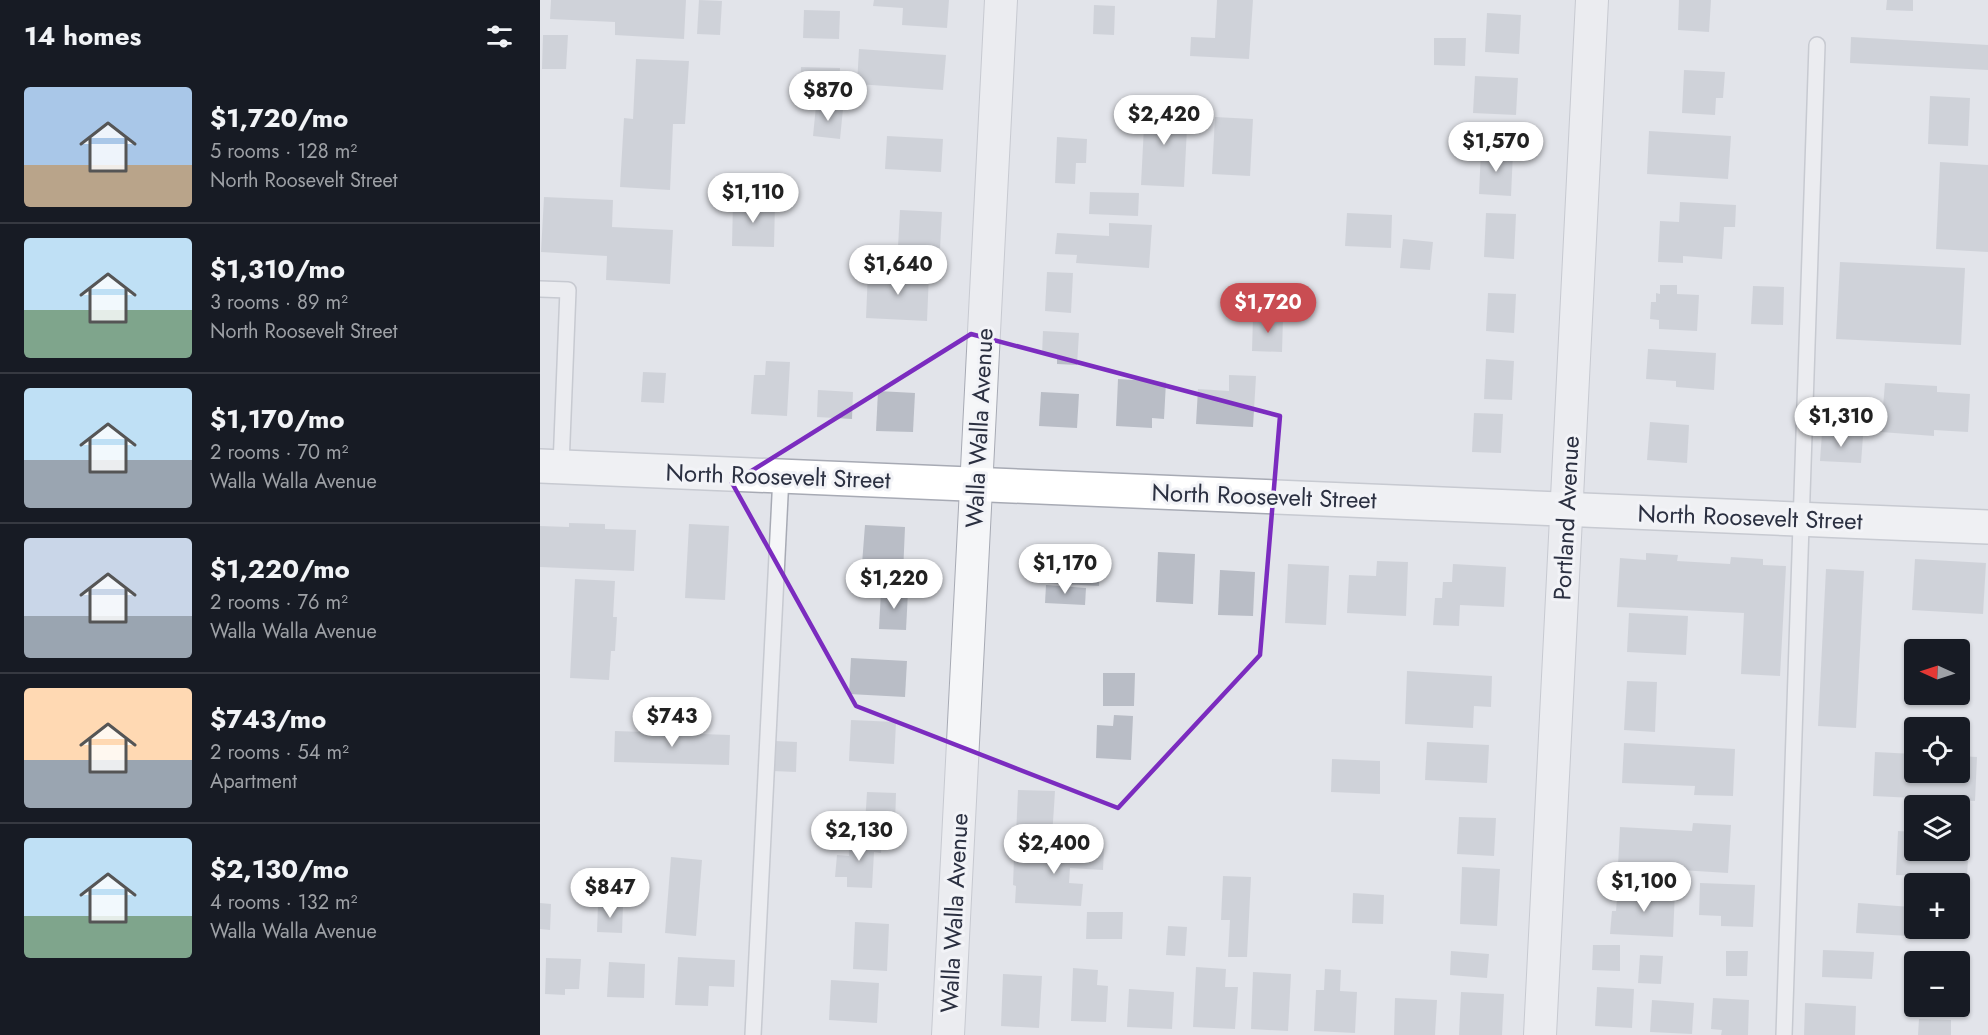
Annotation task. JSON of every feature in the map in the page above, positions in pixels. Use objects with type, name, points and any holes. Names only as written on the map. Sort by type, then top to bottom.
[{"type":"street","name":"Walla Walla Avenue","points":[[948,1035],[1001,0]]},
{"type":"street","name":"Portland Avenue","points":[[1540,1035],[1592,0]]},
{"type":"street","name":"North Roosevelt Street","points":[[550,466],[1988,527]]},
{"type":"lane","points":[[1784,1035],[1817,45]]},
{"type":"lane","points":[[540,289],[568,290],[550,466]]},
{"type":"lane","points":[[753,1035],[781,476]]},
{"type":"highlighted area","points":[[971,334],[1280,416],[1260,655],[1118,808],[856,706],[732,483]]},
{"type":"building","points":[[551,0],[686,0],[684,39],[615,35],[615,22],[550,19]]},
{"type":"building","points":[[699,0],[722,1],[720,35],[697,34]]},
{"type":"building","points":[[874,0],[949,0],[947,28],[902,25],[903,8],[873,6]]},
{"type":"building","points":[[1217,0],[1253,0],[1249,59],[1190,56],[1191,37],[1215,38]]},
{"type":"building","points":[[1679,0],[1711,0],[1709,32],[1678,30]]},
{"type":"building","points":[[1887,0],[1913,0],[1913,11],[1886,10]]},
{"type":"building","points":[[1094,5],[1115,6],[1114,35],[1093,34]]},
{"type":"building","points":[[804,10],[840,11],[839,39],[803,38]]},
{"type":"building","points":[[1487,13],[1521,15],[1519,54],[1485,52]]},
{"type":"building","points":[[543,35],[568,35],[566,69],[542,69]]},
{"type":"building","points":[[1851,37],[1988,45],[1988,70],[1850,63]]},
{"type":"building","points":[[1434,38],[1466,38],[1465,66],[1434,65]]},
{"type":"building","points":[[859,49],[946,55],[943,90],[857,84]]},
{"type":"building","points":[[636,59],[689,61],[685,124],[673,124],[670,190],[620,187],[624,118],[633,119]]},
{"type":"building","points":[[801,67],[840,68],[839,104],[800,102]]},
{"type":"building","points":[[1684,70],[1725,72],[1723,98],[1716,98],[1715,115],[1682,113]]},
{"type":"building","points":[[1475,76],[1518,78],[1516,115],[1473,113]]},
{"type":"building","points":[[1930,96],[1970,98],[1968,146],[1928,144]]},
{"type":"building","points":[[816,106],[843,109],[840,139],[813,136]]},
{"type":"building","points":[[1145,106],[1188,108],[1184,187],[1141,185]]},
{"type":"building","points":[[1215,117],[1253,119],[1250,176],[1212,174]]},
{"type":"building","points":[[1649,131],[1731,136],[1728,179],[1647,174]]},
{"type":"building","points":[[887,136],[943,139],[941,172],[885,169]]},
{"type":"building","points":[[1057,137],[1087,139],[1086,163],[1076,163],[1075,184],[1055,183]]},
{"type":"building","points":[[1481,150],[1513,152],[1511,196],[1479,194]]},
{"type":"building","points":[[1940,162],[1988,165],[1988,252],[1936,249]]},
{"type":"building","points":[[1090,192],[1139,193],[1138,216],[1089,214]]},
{"type":"building","points":[[544,197],[613,200],[612,227],[673,230],[670,284],[606,280],[607,256],[541,252]]},
{"type":"building","points":[[733,201],[775,203],[774,247],[732,246]]},
{"type":"building","points":[[1680,202],[1736,205],[1735,227],[1724,227],[1722,259],[1683,256],[1683,263],[1658,262],[1660,221],[1679,222]]},
{"type":"building","points":[[900,210],[942,212],[940,249],[898,247]]},
{"type":"building","points":[[1347,213],[1392,215],[1391,248],[1345,246]]},
{"type":"building","points":[[1486,213],[1516,214],[1514,259],[1484,257]]},
{"type":"building","points":[[1109,223],[1152,225],[1149,268],[1076,263],[1077,255],[1055,254],[1057,233],[1109,236]]},
{"type":"building","points":[[1403,239],[1433,242],[1430,270],[1400,268]]},
{"type":"building","points":[[1840,262],[1965,268],[1961,345],[1836,339]]},
{"type":"building","points":[[868,271],[929,274],[927,321],[866,318]]},
{"type":"building","points":[[1047,272],[1073,273],[1071,313],[1045,311]]},
{"type":"building","points":[[1660,285],[1677,285],[1677,294],[1699,295],[1697,331],[1659,329],[1659,320],[1650,319],[1651,302],[1656,302],[1656,293],[1660,294]]},
{"type":"building","points":[[1753,286],[1784,287],[1783,325],[1751,324]]},
{"type":"building","points":[[1488,293],[1516,294],[1514,333],[1486,331]]},
{"type":"building","points":[[1253,317],[1283,318],[1282,352],[1252,351]]},
{"type":"building","points":[[1043,331],[1079,333],[1077,365],[1057,364],[1057,355],[1042,355]]},
{"type":"building","points":[[1648,349],[1716,353],[1714,390],[1676,387],[1676,381],[1646,379]]},
{"type":"building","points":[[1486,359],[1514,361],[1512,400],[1484,399]]},
{"type":"building","points":[[766,361],[790,362],[787,416],[751,414],[754,375],[765,375]]},
{"type":"building","points":[[643,372],[666,373],[664,403],[641,402]]},
{"type":"building","points":[[1229,375],[1256,376],[1253,427],[1196,424],[1198,389],[1229,391]]},
{"type":"building","points":[[1118,379],[1166,382],[1164,419],[1152,418],[1152,428],[1116,426]]},
{"type":"building","points":[[1885,383],[1937,386],[1937,392],[1970,394],[1968,432],[1934,430],[1934,436],[1881,432]]},
{"type":"building","points":[[818,390],[853,392],[852,419],[817,417]]},
{"type":"building","points":[[878,391],[915,393],[913,432],[876,431]]},
{"type":"building","points":[[1041,392],[1079,394],[1077,428],[1039,426]]},
{"type":"building","points":[[1474,413],[1503,414],[1501,453],[1472,452]]},
{"type":"building","points":[[1650,422],[1689,425],[1687,463],[1647,460]]},
{"type":"building","points":[[1822,433],[1863,436],[1861,463],[1820,461]]},
{"type":"building","points":[[569,523],[605,524],[605,529],[636,530],[634,571],[540,567],[540,526],[569,527]]},
{"type":"building","points":[[689,524],[729,526],[725,600],[685,598]]},
{"type":"building","points":[[865,525],[905,527],[903,574],[877,573],[878,565],[862,564]]},
{"type":"building","points":[[1049,545],[1101,548],[1099,586],[1046,583]]},
{"type":"building","points":[[1158,552],[1195,554],[1193,604],[1156,602]]},
{"type":"building","points":[[1646,553],[1678,555],[1677,561],[1730,564],[1731,557],[1763,559],[1763,565],[1786,566],[1780,676],[1741,674],[1744,613],[1617,607],[1620,558],[1646,560]]},
{"type":"building","points":[[1915,559],[1986,563],[1983,614],[1912,610]]},
{"type":"building","points":[[1377,561],[1408,562],[1406,616],[1347,613],[1349,575],[1376,576]]},
{"type":"building","points":[[1288,564],[1329,566],[1326,625],[1285,623]]},
{"type":"building","points":[[1453,564],[1506,567],[1504,607],[1460,605],[1459,626],[1433,625],[1435,598],[1442,598],[1443,582],[1452,582]]},
{"type":"building","points":[[1826,569],[1864,571],[1856,728],[1818,726]]},
{"type":"building","points":[[1220,570],[1255,572],[1253,616],[1218,615]]},
{"type":"building","points":[[575,579],[615,581],[613,617],[617,617],[615,651],[611,651],[609,680],[570,678]]},
{"type":"building","points":[[1046,585],[1086,588],[1085,605],[1045,603]]},
{"type":"building","points":[[881,591],[908,592],[906,630],[879,629]]},
{"type":"building","points":[[1629,613],[1688,616],[1686,655],[1627,652]]},
{"type":"building","points":[[851,658],[907,661],[905,697],[849,694]]},
{"type":"building","points":[[1407,671],[1492,676],[1491,707],[1474,706],[1473,728],[1405,724]]},
{"type":"building","points":[[1103,673],[1135,673],[1134,706],[1103,706]]},
{"type":"building","points":[[1627,681],[1657,682],[1655,732],[1624,730]]},
{"type":"building","points":[[1114,715],[1133,716],[1131,760],[1096,758],[1097,725],[1113,726]]},
{"type":"building","points":[[851,720],[896,722],[894,764],[849,761]]},
{"type":"building","points":[[615,731],[730,735],[729,765],[614,762]]},
{"type":"building","points":[[775,741],[797,742],[796,772],[773,771]]},
{"type":"building","points":[[1427,742],[1489,745],[1487,783],[1425,780]]},
{"type":"building","points":[[1624,743],[1735,749],[1733,796],[1694,795],[1695,786],[1622,783]]},
{"type":"building","points":[[1875,752],[1904,753],[1904,783],[1970,783],[1970,757],[1977,757],[1975,801],[1970,801],[1970,795],[1904,795],[1904,798],[1873,796]]},
{"type":"building","points":[[1332,759],[1380,761],[1380,794],[1331,792]]},
{"type":"building","points":[[1018,790],[1055,791],[1052,838],[1016,836]]},
{"type":"building","points":[[867,792],[896,793],[895,826],[865,824]]},
{"type":"building","points":[[1459,817],[1496,818],[1494,856],[1457,854]]},
{"type":"building","points":[[1693,823],[1731,825],[1728,873],[1618,866],[1620,827],[1692,831]]},
{"type":"building","points":[[1898,831],[1904,831],[1904,861],[1968,861],[1967,873],[1896,875]]},
{"type":"building","points":[[850,836],[882,838],[881,853],[874,852],[872,888],[847,887],[847,877],[835,877],[837,855],[849,856]]},
{"type":"building","points":[[1036,846],[1104,849],[1103,870],[1070,868],[1069,883],[1083,884],[1081,906],[1015,903],[1014,858],[1036,859]]},
{"type":"building","points":[[671,857],[702,860],[696,936],[665,933]]},
{"type":"building","points":[[1462,867],[1500,869],[1497,926],[1460,924]]},
{"type":"building","points":[[1223,876],[1251,877],[1247,957],[1228,957],[1230,920],[1221,920]]},
{"type":"building","points":[[1700,883],[1755,885],[1753,927],[1721,926],[1721,916],[1699,915]]},
{"type":"building","points":[[1618,887],[1675,890],[1673,937],[1610,934],[1612,911],[1616,911]]},
{"type":"building","points":[[1353,893],[1384,895],[1383,924],[1352,923]]},
{"type":"building","points":[[540,903],[551,904],[550,930],[540,929]]},
{"type":"building","points":[[1858,903],[1904,906],[1904,936],[1856,933]]},
{"type":"building","points":[[598,905],[623,905],[622,933],[597,932]]},
{"type":"building","points":[[1087,912],[1123,912],[1122,939],[1086,939]]},
{"type":"building","points":[[855,922],[889,924],[887,971],[853,969]]},
{"type":"building","points":[[1168,926],[1187,927],[1185,956],[1166,955]]},
{"type":"building","points":[[1593,945],[1620,945],[1620,971],[1592,970]]},
{"type":"building","points":[[1823,950],[1874,952],[1872,979],[1822,977]]},
{"type":"building","points":[[1451,951],[1489,954],[1487,978],[1450,975]]},
{"type":"building","points":[[1726,951],[1748,951],[1747,976],[1726,976]]},
{"type":"building","points":[[1640,955],[1663,956],[1661,984],[1638,983]]},
{"type":"building","points":[[678,957],[735,960],[734,987],[709,986],[708,1006],[675,1005]]},
{"type":"building","points":[[546,958],[581,959],[579,989],[565,989],[565,995],[545,994]]},
{"type":"building","points":[[609,962],[645,964],[644,998],[607,997]]},
{"type":"building","points":[[1196,967],[1226,969],[1225,987],[1238,987],[1235,1029],[1193,1027]]},
{"type":"building","points":[[1073,968],[1098,970],[1097,985],[1108,986],[1106,1022],[1071,1021]]},
{"type":"building","points":[[1325,969],[1341,970],[1340,991],[1357,992],[1355,1033],[1314,1031],[1316,990],[1324,990]]},
{"type":"building","points":[[1253,972],[1291,974],[1288,1031],[1251,1029]]},
{"type":"building","points":[[1003,974],[1042,976],[1039,1028],[1001,1026]]},
{"type":"building","points":[[831,980],[879,983],[877,1023],[829,1020]]},
{"type":"building","points":[[1597,987],[1634,989],[1632,1028],[1595,1026]]},
{"type":"building","points":[[1129,989],[1174,992],[1172,1029],[1127,1027]]},
{"type":"building","points":[[1461,992],[1504,994],[1502,1035],[1459,1035]]},
{"type":"building","points":[[1395,998],[1437,1000],[1435,1035],[1394,1035]]},
{"type":"building","points":[[1713,998],[1749,1000],[1748,1035],[1721,1035],[1722,1030],[1711,1029]]},
{"type":"building","points":[[1652,1000],[1694,1003],[1692,1034],[1650,1032]]},
{"type":"building","points":[[1805,1003],[1856,1006],[1855,1035],[1804,1035]]},
{"type":"building","points":[[1919,1019],[1951,1020],[1951,1035],[1918,1035]]}]
